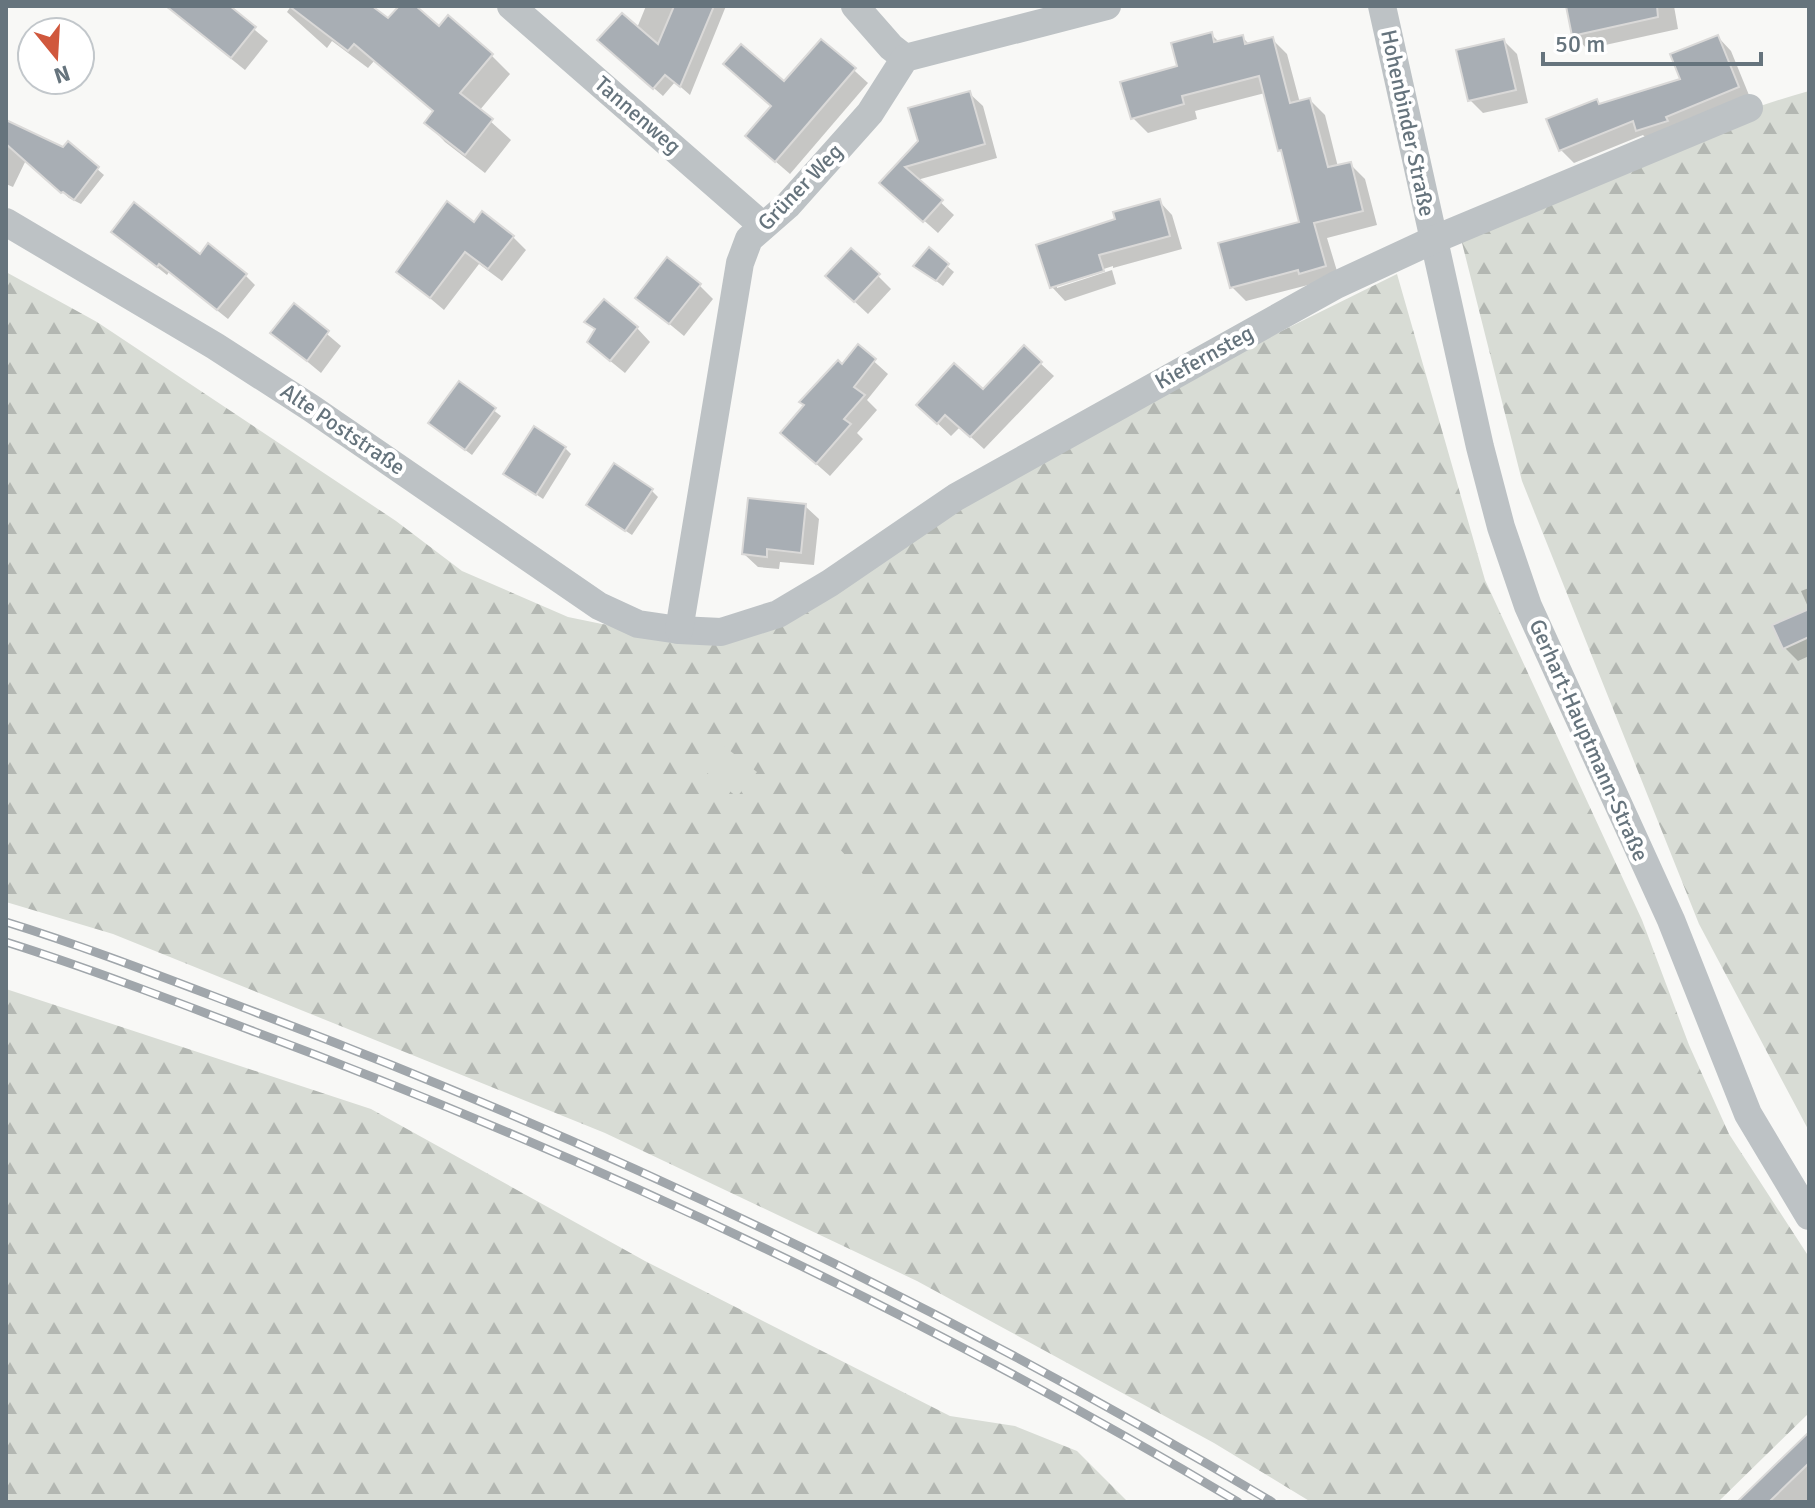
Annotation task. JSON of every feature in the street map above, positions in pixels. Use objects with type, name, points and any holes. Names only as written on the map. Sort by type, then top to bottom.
[{"type":"street","name":"Tannenweg","points":[[511,6],[763,226]]},
{"type":"street","points":[[855,6],[891,47],[905,58],[1107,6]]},
{"type":"street","name":"Hohenbinder Straße","points":[[1382,6],[1433,240]]},
{"type":"street","name":"Grüner Weg","points":[[679,630],[740,263],[749,239],[788,205],[870,113],[905,58]]},
{"type":"street","name":"Kiefernsteg","points":[[679,630],[721,632],[778,614],[830,583],[956,497],[1310,299],[1433,240],[1749,108]]},
{"type":"street","name":"Alte Poststraße","points":[[6,222],[215,346],[311,408],[599,606],[638,624],[679,630]]},
{"type":"street","name":"Gerhart-Hauptmann-Straße","points":[[1433,240],[1483,460],[1501,527],[1528,606],[1671,920],[1748,1114],[1809,1216]]},
{"type":"green space","points":[[1809,91],[1809,1131],[1699,924],[1522,481],[1459,231],[1675,137]]},
{"type":"green space","points":[[6,272],[97,322],[396,521],[462,571],[568,617],[675,633],[718,635],[950,501],[1397,274],[1485,580],[1642,920],[1689,1045],[1729,1134],[1809,1257],[1809,1413],[1718,1502],[1311,1502],[1214,1443],[917,1281],[605,1133],[113,934],[6,902]]},
{"type":"green space","points":[[715,739],[757,772],[737,797],[696,764]]},
{"type":"green space","points":[[836,845],[899,913],[873,937],[810,870]]},
{"type":"green space","points":[[6,989],[371,1109],[645,1261],[950,1416],[1015,1426],[1077,1451],[1128,1502],[6,1502]]},
{"type":"building","points":[[166,6],[230,6],[256,27],[231,58]]},
{"type":"building","points":[[289,6],[372,6],[388,18],[399,6],[416,6],[439,26],[448,15],[493,54],[460,93],[493,119],[465,155],[424,123],[433,111],[354,44],[348,51]]},
{"type":"building","points":[[674,6],[714,6],[680,87],[665,75],[653,89],[597,40],[622,13],[658,44]]},
{"type":"building","points":[[1566,6],[1657,6],[1658,17],[1572,36]]},
{"type":"building","points":[[1212,32],[1214,42],[1243,35],[1245,44],[1273,37],[1290,103],[1310,98],[1328,167],[1351,162],[1363,211],[1314,223],[1326,266],[1230,288],[1218,243],[1299,222],[1259,76],[1182,96],[1184,104],[1131,119],[1120,82],[1177,66],[1171,43]]},
{"type":"building","points":[[1718,35],[1739,87],[1666,117],[1668,121],[1636,131],[1633,121],[1559,151],[1546,119],[1597,99],[1599,104],[1680,79],[1670,54]]},
{"type":"building","points":[[821,39],[856,68],[775,162],[745,136],[771,106],[723,64],[741,44],[784,81]]},
{"type":"building","points":[[1504,39],[1516,90],[1468,101],[1456,50]]},
{"type":"building","points":[[970,91],[985,144],[905,167],[943,200],[923,222],[879,183],[918,141],[908,108]]},
{"type":"building","points":[[6,120],[63,147],[68,141],[99,167],[74,200],[61,193],[6,144]]},
{"type":"building","points":[[1160,199],[1170,236],[1099,255],[1104,271],[1050,288],[1036,245],[1115,219],[1113,212]]},
{"type":"building","points":[[447,201],[474,222],[482,211],[514,236],[488,269],[465,252],[430,298],[396,272]]},
{"type":"building","points":[[134,202],[200,254],[208,243],[247,274],[217,310],[159,264],[157,267],[111,232]]},
{"type":"building","points":[[929,247],[949,264],[936,281],[913,266]]},
{"type":"building","points":[[851,248],[880,274],[854,302],[825,276]]},
{"type":"building","points":[[667,257],[701,284],[669,324],[635,298]]},
{"type":"building","points":[[604,299],[638,327],[610,361],[587,342],[595,329],[584,322]]},
{"type":"building","points":[[294,303],[329,331],[307,361],[270,333]]},
{"type":"building","points":[[858,344],[876,359],[854,387],[865,395],[844,419],[851,424],[816,464],[780,433],[804,405],[799,402],[838,360],[842,364]]},
{"type":"building","points":[[1024,345],[1042,362],[970,437],[945,415],[937,424],[916,405],[954,363],[983,389]]},
{"type":"building","points":[[459,381],[496,408],[465,450],[428,423]]},
{"type":"building","points":[[534,426],[566,447],[536,495],[503,474]]},
{"type":"building","points":[[614,463],[653,489],[625,531],[586,505]]},
{"type":"building","points":[[748,498],[806,504],[801,553],[767,549],[767,557],[742,554]]},
{"type":"building","points":[[1809,609],[1809,637],[1783,649],[1772,625]]},
{"type":"building","points":[[1809,1432],[1809,1463],[1769,1502],[1737,1502]]},
{"type":"railway","points":[[6,922],[71,943],[394,1066],[651,1176],[904,1298],[1028,1363],[1272,1502]]},
{"type":"railway","points":[[6,942],[128,984],[378,1079],[630,1186],[878,1304],[999,1367],[1238,1502]]}]
